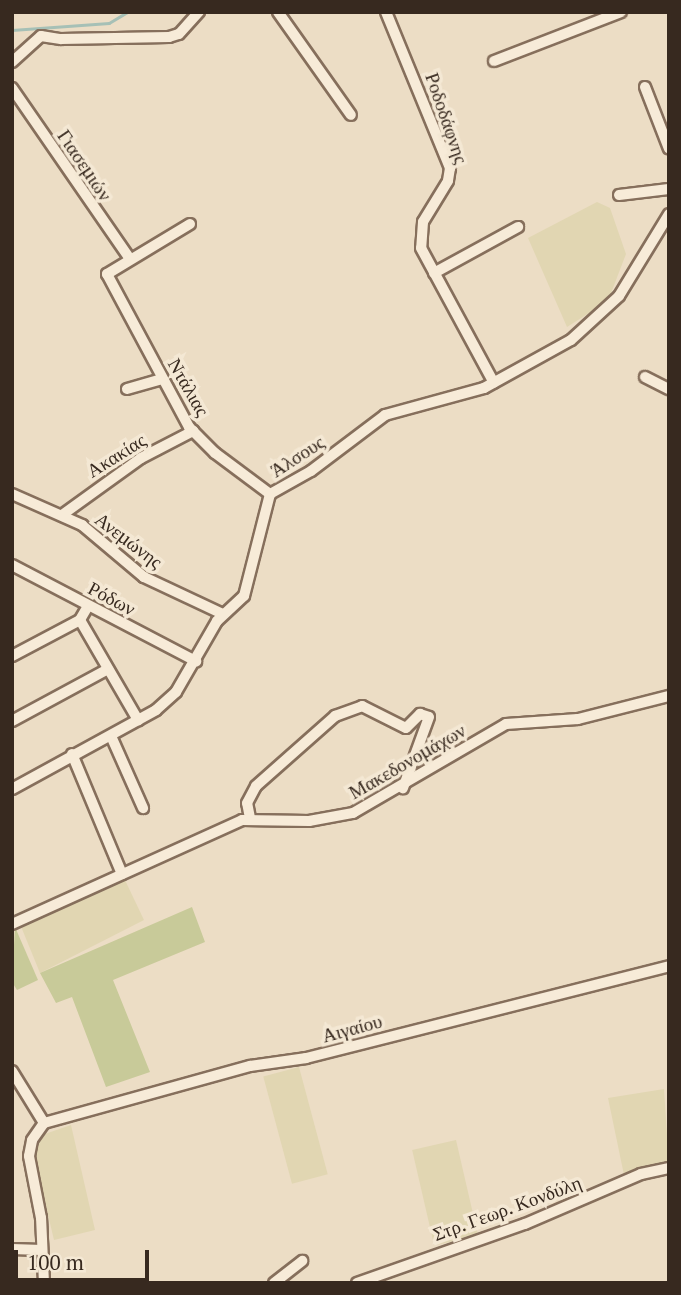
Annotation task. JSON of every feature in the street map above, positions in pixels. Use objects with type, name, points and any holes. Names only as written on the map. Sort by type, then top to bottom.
[{"type":"street","points":[[12,62],[41,36],[169,37],[179,34],[200,12]]},
{"type":"street","points":[[278,12],[351,115]]},
{"type":"street","name":"Ροδοδάφνης","points":[[386,12],[450,168],[448,181],[420,232],[423,255],[494,383]]},
{"type":"street","points":[[494,61],[621,12]]},
{"type":"street","points":[[645,86],[669,149]]},
{"type":"street","name":"Γιασεμιών","points":[[12,88],[130,259]]},
{"type":"street","points":[[619,195],[669,189]]},
{"type":"street","name":"Άλσους","points":[[12,789],[166,703],[196,661],[223,614],[244,596],[250,583],[270,494],[311,471],[385,415],[494,383],[529,366],[599,318],[620,296],[669,214]]},
{"type":"street","points":[[130,259],[190,224]]},
{"type":"street","points":[[434,273],[518,228]]},
{"type":"street","name":"Ντάλιας","points":[[130,259],[107,274],[162,379],[193,431],[215,453],[270,494]]},
{"type":"street","points":[[645,377],[669,389]]},
{"type":"street","points":[[127,389],[162,379]]},
{"type":"street","name":"Ακακίας","points":[[62,515],[141,458],[193,431]]},
{"type":"street","name":"Ανεμώνης","points":[[12,494],[62,515],[98,535],[144,577],[223,614]]},
{"type":"street","name":"Ρόδων","points":[[12,565],[196,661]]},
{"type":"street","points":[[12,656],[80,620],[88,606]]},
{"type":"street","points":[[80,620],[138,720]]},
{"type":"street","points":[[12,721],[108,669]]},
{"type":"street","name":"Μακεδονομάχων","points":[[12,924],[250,818],[336,818],[402,788],[506,724],[578,719],[669,696]]},
{"type":"street","points":[[250,818],[247,803],[256,786],[335,716],[362,706],[406,728],[419,715],[429,718],[402,788]]},
{"type":"street","points":[[111,736],[142,808]]},
{"type":"street","points":[[72,754],[122,874]]},
{"type":"street","name":"Αιγαίου","points":[[44,1122],[250,1066],[306,1058],[669,966]]},
{"type":"street","points":[[12,1071],[44,1122],[32,1140],[29,1156],[41,1218],[44,1283]]},
{"type":"street","name":"Στρ. Γεωρ. Κονδύλη","points":[[357,1283],[536,1219],[641,1174],[669,1168]]},
{"type":"street","points":[[12,1249],[42,1250]]},
{"type":"street","points":[[274,1283],[302,1261]]},
{"type":"shaded area","points":[[597,202],[610,208],[626,254],[608,301],[567,327],[528,238]]},
{"type":"shaded area","points":[[124,878],[144,920],[40,973],[20,924]]},
{"type":"shaded area","points":[[299,1067],[328,1174],[292,1184],[263,1077]]},
{"type":"shaded area","points":[[664,1089],[669,1166],[624,1175],[608,1098]]},
{"type":"shaded area","points":[[71,1125],[95,1230],[54,1240],[33,1152],[39,1136]]},
{"type":"shaded area","points":[[456,1140],[478,1235],[434,1246],[412,1150]]},
{"type":"green space","points":[[192,907],[205,942],[113,980],[150,1072],[106,1087],[72,997],[56,1003],[40,973]]},
{"type":"green space","points":[[15,927],[38,980],[17,990],[12,982]]},
{"type":"waterway","points":[[12,30],[109,23],[127,12]]}]
